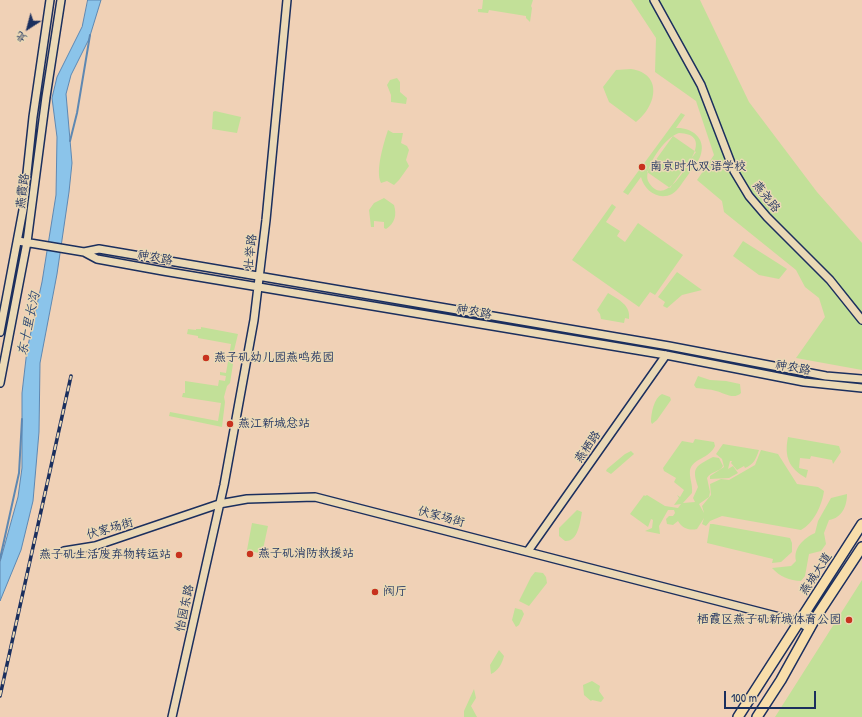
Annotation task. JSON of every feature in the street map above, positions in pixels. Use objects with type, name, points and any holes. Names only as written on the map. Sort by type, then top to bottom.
[{"type":"main road","name":"燕城大道","points":[[738,717],[862,524]]},
{"type":"main road","name":"燕城大道","points":[[756,717],[781,680],[810,629],[862,547]]},
{"type":"street","name":"燕霞路","points":[[0,332],[18,241],[50,0]]},
{"type":"street","name":"燕霞路","points":[[0,383],[28,242],[46,97],[61,0]]},
{"type":"street","name":"壮举路","points":[[219,504],[225,479],[259,287],[287,0]]},
{"type":"street","name":"燕尧路","points":[[654,0],[701,85],[729,158],[749,196],[767,217],[830,280],[862,320]]},
{"type":"street","name":"神农路","points":[[18,241],[84,252],[97,259],[666,355],[804,382],[862,388]]},
{"type":"street","name":"神农路","points":[[84,252],[99,249],[669,346],[826,376],[862,379]]},
{"type":"street","name":"燕栖路","points":[[528,551],[666,355]]},
{"type":"street","name":"伏家场街","points":[[64,550],[95,546],[219,504],[247,499],[315,497],[799,622],[810,629]]},
{"type":"street","name":"怡园东路","points":[[172,717],[219,504]]},
{"type":"green space","points":[[483,0],[533,0],[530,22],[526,16],[489,10],[488,13],[478,12],[478,9],[482,9]]},
{"type":"green space","points":[[631,0],[700,0],[749,102],[817,192],[862,243],[862,370],[796,358],[825,317],[819,298],[805,287],[796,270],[724,212],[722,201],[697,180],[714,155],[696,101],[655,72],[656,38]]},
{"type":"green space","points":[[631,69],[642,72],[649,77],[653,92],[652,100],[648,108],[643,116],[636,122],[609,102],[603,87],[616,70]]},
{"type":"green space","points":[[397,78],[400,82],[400,92],[407,98],[406,104],[391,102],[391,95],[387,85],[390,80]]},
{"type":"green space","points":[[215,111],[241,117],[237,133],[212,129],[213,112]]},
{"type":"green space","points":[[681,113],[685,115],[676,128],[687,129],[696,134],[702,148],[699,160],[679,188],[667,196],[657,195],[648,190],[641,177],[628,195],[623,192]],"holes":[[[679,133],[688,134],[694,138],[696,142],[694,154],[680,177],[672,186],[662,191],[657,190],[648,181],[647,175],[652,161],[662,146],[674,135]]]},
{"type":"green space","points":[[388,130],[393,133],[403,133],[401,143],[407,146],[409,150],[406,160],[409,166],[394,185],[387,181],[381,183],[379,178],[381,156]]},
{"type":"green space","points":[[673,136],[696,152],[670,188],[647,172]]},
{"type":"green space","points":[[384,198],[394,205],[395,215],[393,221],[386,229],[384,228],[384,222],[374,221],[374,227],[371,227],[369,210],[374,203]]},
{"type":"green space","points":[[612,204],[616,207],[606,222],[620,231],[617,236],[625,242],[638,223],[683,255],[655,295],[650,292],[639,307],[572,260]]},
{"type":"green space","points":[[743,241],[787,269],[779,279],[759,275],[733,256]]},
{"type":"green space","points":[[677,272],[702,290],[682,295],[667,308],[663,306],[665,302],[658,297]]},
{"type":"green space","points":[[608,293],[626,306],[629,319],[625,318],[624,323],[601,319],[597,310]]},
{"type":"green space","points":[[201,327],[238,334],[231,363],[233,364],[230,383],[227,386],[224,397],[225,402],[222,427],[169,416],[170,412],[218,421],[221,403],[182,397],[183,393],[185,393],[185,381],[218,386],[219,380],[225,381],[226,376],[220,375],[220,372],[226,373],[231,344],[198,338],[198,336],[187,334],[188,329],[196,330],[201,329]]},
{"type":"green space","points":[[698,376],[710,380],[740,384],[741,393],[732,396],[714,390],[696,388],[694,385]]},
{"type":"green space","points":[[662,394],[670,397],[671,400],[657,420],[652,424],[652,410],[657,399]]},
{"type":"green space","points":[[788,437],[839,446],[841,452],[833,464],[832,460],[811,456],[810,459],[800,458],[799,468],[808,470],[806,478],[795,470],[789,461],[787,456]]},
{"type":"green space","points":[[695,439],[714,442],[715,446],[709,454],[694,463],[692,466],[690,473],[692,493],[683,503],[695,502],[693,498],[698,487],[695,471],[699,465],[713,457],[719,458],[723,466],[707,478],[710,492],[709,497],[699,504],[704,513],[702,506],[711,495],[710,484],[721,479],[729,480],[755,465],[761,450],[778,454],[797,484],[818,487],[824,491],[817,513],[810,523],[801,530],[722,516],[710,521],[706,526],[702,524],[704,518],[697,529],[691,530],[684,527],[678,521],[673,525],[667,524],[666,519],[669,516],[673,516],[675,513],[674,510],[668,510],[659,526],[660,534],[645,531],[652,528],[653,520],[651,519],[648,527],[630,514],[644,495],[647,495],[665,506],[678,508],[681,504],[674,505],[679,498],[677,495],[680,497],[684,490],[674,482],[676,478],[664,471],[663,468],[682,441],[693,443]]},
{"type":"green space","points":[[723,444],[759,450],[751,465],[745,468],[744,466],[737,470],[731,463],[732,461],[730,461],[728,469],[733,466],[738,473],[729,478],[710,479],[710,476],[724,467],[722,459],[716,454]]},
{"type":"green space","points":[[631,451],[634,454],[611,474],[606,471],[625,454]]},
{"type":"green space","points":[[847,494],[843,511],[834,519],[829,520],[824,533],[826,544],[821,551],[809,554],[805,576],[801,581],[781,576],[775,571],[772,568],[791,566],[796,561],[796,552],[800,544],[815,533],[818,521],[831,498]]},
{"type":"green space","points":[[577,510],[582,512],[578,531],[573,538],[565,541],[559,536],[559,528]]},
{"type":"green space","points":[[252,523],[268,526],[262,554],[247,550]]},
{"type":"green space","points":[[710,524],[790,538],[792,543],[792,552],[781,562],[772,563],[773,559],[707,543]]},
{"type":"green space","points":[[535,572],[543,573],[546,577],[547,583],[529,606],[519,601]]},
{"type":"green space","name":"栖霞区燕子矶新城体育公园","points":[[862,580],[862,717],[775,717]]},
{"type":"green space","points":[[515,608],[522,610],[524,614],[519,625],[516,627],[512,620]]},
{"type":"green space","points":[[499,650],[504,656],[503,659],[498,669],[491,674],[490,665]]},
{"type":"green space","points":[[592,681],[600,686],[599,691],[604,698],[601,702],[591,701],[584,695],[583,685]]},
{"type":"green space","points":[[474,689],[476,698],[471,706],[477,717],[464,717],[464,711]]},
{"type":"water","points":[[88,0],[101,0],[89,39],[71,75],[66,94],[72,163],[57,274],[40,363],[39,432],[33,501],[21,550],[0,601],[0,562],[18,497],[22,468],[22,393],[27,350],[42,282],[56,195],[57,137],[52,98],[57,77],[82,27]]},
{"type":"waterway","name":"东十里长沟","points":[[70,141],[77,113],[90,35]]},
{"type":"waterway","name":"东十里长沟","points":[[0,559],[19,473],[22,419]]},
{"type":"railway","points":[[0,696],[71,376]]},
{"type":"place","name":"南京时代双语学校","points":[[642,167]]},
{"type":"place","name":"燕子矶幼儿园燕鸣苑园","points":[[206,358]]},
{"type":"place","name":"燕江新城总站","points":[[230,424]]},
{"type":"place","name":"燕子矶消防救援站","points":[[250,554]]},
{"type":"place","name":"燕子矶生活废弃物转运站","points":[[179,555]]},
{"type":"place","name":"阀厅","points":[[375,592]]},
{"type":"place","name":"栖霞区燕子矶新城体育公园","points":[[849,620]]}]
